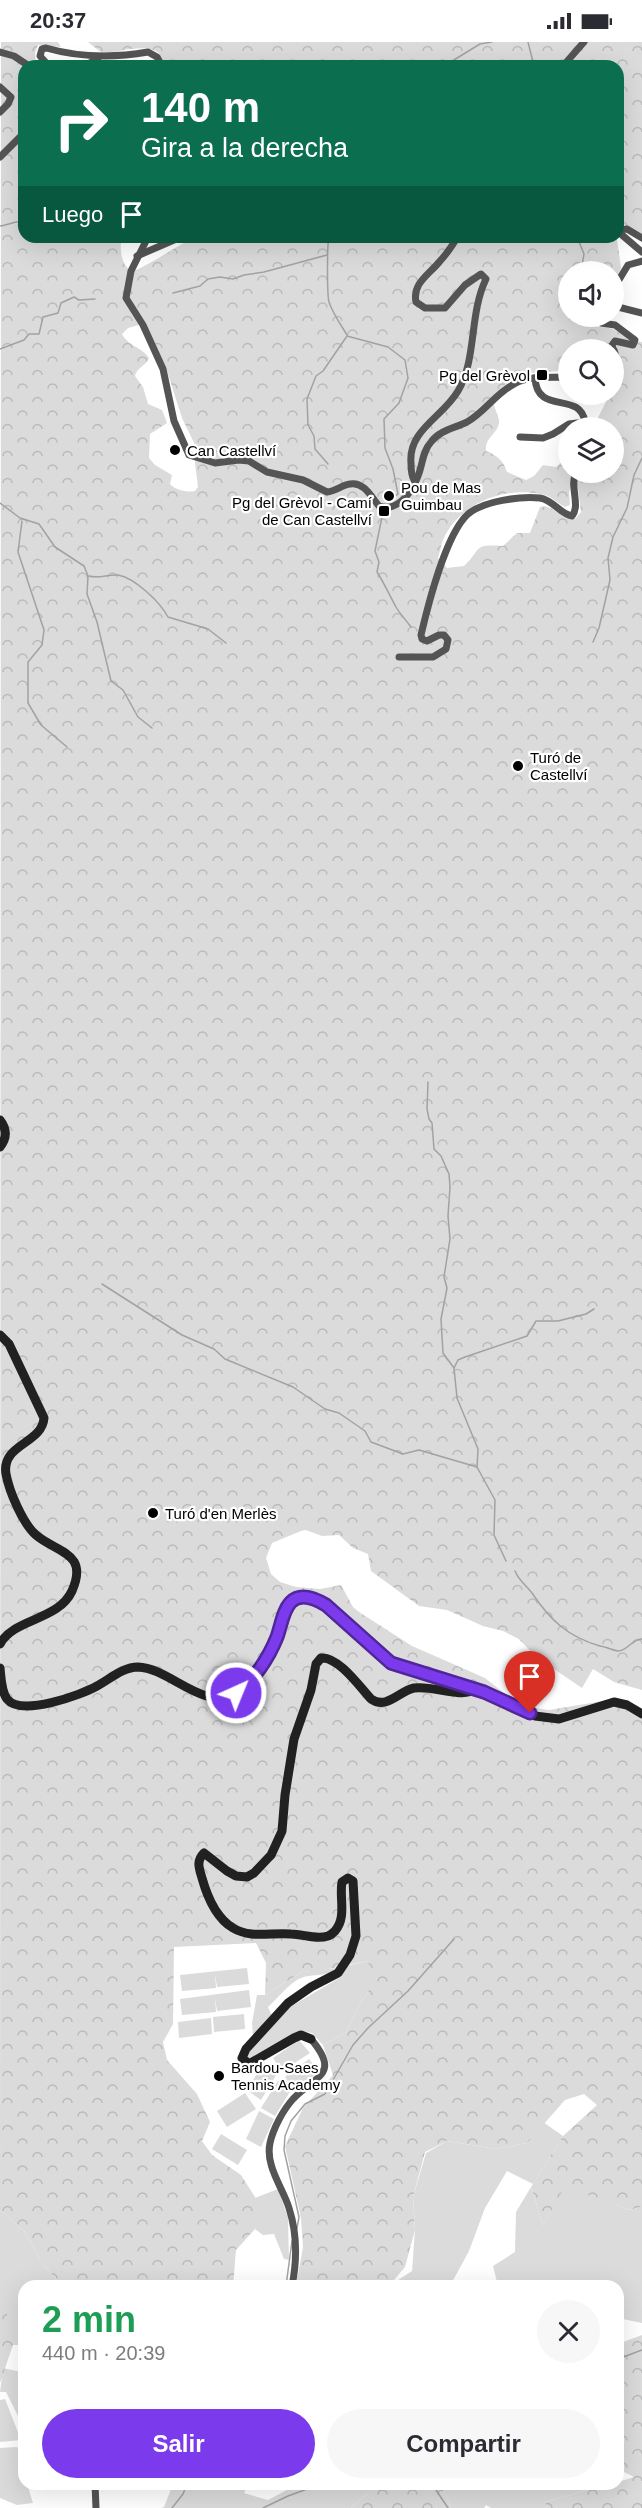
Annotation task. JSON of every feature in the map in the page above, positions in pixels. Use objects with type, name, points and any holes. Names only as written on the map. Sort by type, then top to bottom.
[{"type":"main road","points":[[0,1120],[5,1136],[0,1147]]},
{"type":"main road","points":[[0,1335],[9,1344],[44,1418],[39,1433],[10,1454],[6,1464],[6,1477],[26,1524],[37,1536],[70,1555],[76,1569],[73,1588],[64,1602],[46,1615],[9,1633],[0,1644]]},
{"type":"main road","points":[[0,1668],[6,1697],[12,1703],[21,1706],[34,1706],[67,1699],[94,1688],[125,1670],[138,1667],[205,1696],[224,1697],[241,1690],[250,1680],[272,1648],[288,1607],[295,1600],[305,1597],[326,1605],[391,1663],[476,1689],[545,1719],[559,1719],[614,1702],[632,1707],[642,1714]]},
{"type":"main road","points":[[311,2039],[301,2035],[249,2064],[242,2058],[246,2049],[288,2003],[311,1987],[338,1973],[350,1955],[356,1936],[354,1881],[348,1878],[342,1882],[342,1917],[331,1935],[316,1937],[292,1934],[249,1934],[232,1927],[216,1912],[198,1863],[204,1853],[227,1871],[236,1876],[247,1877],[255,1873],[272,1855],[282,1831],[294,1739],[311,1690],[316,1664],[321,1658],[326,1657],[334,1662],[371,1699],[378,1703],[388,1701],[415,1688],[466,1693],[476,1689]]},
{"type":"street","points":[[568,60],[584,42]]},
{"type":"street","points":[[44,60],[40,56],[42,49],[46,48],[74,55],[100,57],[148,52],[159,60]]},
{"type":"street","points":[[0,52],[20,60]]},
{"type":"street","points":[[95,60],[100,57]]},
{"type":"street","points":[[0,87],[10,97],[8,104],[0,112]]},
{"type":"street","points":[[0,157],[18,139]]},
{"type":"street","points":[[624,229],[642,238]]},
{"type":"street","points":[[624,237],[642,252]]},
{"type":"street","points":[[145,243],[129,279],[127,300],[143,325],[163,369],[174,421],[189,455],[215,463],[249,461],[267,472],[303,480],[327,492],[350,484],[357,484],[366,490],[382,508],[390,508],[399,503],[410,490],[419,475],[423,453],[435,437],[474,417],[512,384],[535,378],[558,377]]},
{"type":"street","points":[[137,256],[167,243]]},
{"type":"street","points":[[414,480],[410,458],[413,444],[421,432],[459,391],[471,343],[477,298],[486,279],[481,274],[471,279],[445,308],[425,308],[416,302],[417,288],[440,263],[454,243]]},
{"type":"street","points":[[624,272],[628,265],[642,261]]},
{"type":"street","points":[[624,308],[642,313]]},
{"type":"street","points":[[618,327],[634,338],[636,343],[632,345],[624,342]]},
{"type":"street","points":[[535,378],[536,388],[541,395],[555,402],[578,407],[584,417]]},
{"type":"street","points":[[520,437],[543,438],[558,431]]},
{"type":"street","points":[[399,657],[433,657],[446,649],[448,640],[444,635],[427,641],[422,639],[421,635],[435,582],[454,536],[465,517],[476,510],[503,500],[537,498],[548,501],[567,515],[572,516],[575,509],[573,483]]},
{"type":"street","points":[[293,2280],[295,2260],[291,2212],[270,2161],[269,2150],[272,2137],[289,2104],[320,2078],[323,2071],[322,2054],[311,2039]]},
{"type":"street","points":[[95,2490],[96,2508]]},
{"type":"green space","points":[[1,42],[58,42],[61,47],[38,45],[36,60],[18,60],[18,243],[121,243],[125,265],[132,271],[185,243],[618,243],[620,261],[558,261],[558,327],[605,327],[642,342],[642,1690],[614,1682],[593,1669],[582,1688],[535,1656],[519,1639],[447,1610],[419,1606],[371,1571],[368,1554],[353,1548],[339,1535],[322,1536],[306,1530],[301,1531],[272,1543],[266,1558],[271,1574],[280,1582],[296,1587],[320,1589],[341,1585],[353,1607],[359,1612],[412,1646],[485,1678],[508,1696],[529,1707],[549,1710],[603,1701],[642,1711],[642,2207],[629,2210],[565,2187],[543,2225],[531,2187],[563,2136],[597,2105],[584,2094],[565,2100],[527,2143],[496,2149],[447,2141],[425,2152],[413,2197],[415,2230],[405,2267],[394,2280],[297,2280],[303,2247],[301,2218],[285,2146],[303,2108],[333,2075],[323,2045],[346,2032],[359,2005],[377,1978],[367,1961],[319,1971],[302,1972],[265,1995],[266,1963],[256,1943],[174,1947],[173,2024],[163,2042],[167,2060],[197,2094],[210,2122],[202,2141],[212,2155],[241,2175],[262,2208],[255,2229],[236,2250],[234,2280],[57,2280],[42,2263],[25,2232],[0,2210]],"holes":[[[146,323],[166,368],[182,418],[197,449],[195,463],[198,487],[195,491],[189,492],[172,486],[170,484],[172,475],[155,465],[149,458],[150,434],[167,423],[162,410],[148,404],[143,387],[135,376],[149,358],[122,334],[128,328]],[[558,339],[624,339],[624,405],[604,405],[598,417],[624,417],[624,483],[577,483],[581,512],[575,519],[565,517],[549,508],[540,507],[530,533],[517,533],[503,546],[479,548],[464,566],[447,568],[438,558],[443,540],[450,527],[473,506],[516,492],[545,495],[565,507],[570,505],[569,492],[571,483],[558,483],[558,465],[556,467],[543,465],[534,476],[526,480],[507,472],[500,459],[486,451],[487,442],[499,424],[493,401],[508,382],[525,374],[558,371]]]},
{"type":"green space","points":[[88,42],[642,42],[642,235],[624,225],[624,60],[160,60],[160,54],[155,50],[141,48],[102,53]]},
{"type":"green space","points":[[367,1961],[378,1977],[359,2005],[346,2032],[323,2045],[312,2033],[302,2031],[247,2061],[247,2055],[290,2007],[341,1977],[346,1966]]},
{"type":"green space","points":[[247,1968],[249,1984],[217,1987],[215,1974],[216,1988],[182,1991],[180,1975]]},
{"type":"green space","points":[[337,1968],[328,1973],[307,1976],[293,1983],[268,2007],[272,2016],[253,2036],[252,2023],[257,1995],[265,1995],[302,1972]]},
{"type":"green space","points":[[249,1990],[251,2007],[217,2011],[215,1998],[216,2012],[182,2015],[180,1999]]},
{"type":"green space","points":[[244,2014],[245,2029],[214,2032],[213,2017]]},
{"type":"green space","points":[[211,2018],[212,2034],[179,2038],[178,2022]]},
{"type":"green space","points":[[299,2040],[310,2053],[282,2071],[273,2058]]},
{"type":"green space","points":[[309,2059],[319,2072],[294,2090],[285,2077]]},
{"type":"green space","points":[[264,2062],[278,2072],[261,2100],[247,2090]]},
{"type":"green space","points":[[278,2081],[291,2090],[275,2116],[261,2108]]},
{"type":"green space","points":[[245,2093],[256,2109],[227,2127],[217,2111]]},
{"type":"green space","points":[[259,2111],[274,2119],[261,2147],[246,2139]]},
{"type":"green space","points":[[543,2122],[563,2136],[533,2184],[507,2171],[485,2208],[469,2251],[453,2280],[398,2280],[412,2271],[415,2230],[413,2197],[426,2153],[447,2141],[496,2149],[527,2143]]},
{"type":"green space","points":[[221,2134],[247,2150],[238,2165],[212,2149]]},
{"type":"green space","points":[[565,2186],[629,2210],[642,2207],[642,2323],[624,2319],[624,2280],[496,2280],[493,2266],[515,2252],[516,2212],[531,2187],[543,2225]]},
{"type":"green space","points":[[278,2189],[288,2218],[289,2260],[284,2259],[274,2234],[263,2235],[255,2229],[260,2206],[255,2198]]},
{"type":"green space","points":[[0,2210],[25,2232],[42,2263],[57,2280],[18,2280],[18,2345],[13,2345],[0,2307]]},
{"type":"green space","points":[[0,2298],[16,2336],[0,2383]]},
{"type":"green space","points":[[642,2335],[642,2508],[547,2508],[545,2502],[588,2490],[624,2490],[624,2480],[634,2477],[624,2472],[624,2342]]},
{"type":"green space","points":[[3,2368],[18,2371],[18,2416],[6,2392],[0,2392]]},
{"type":"green space","points":[[5,2399],[18,2432],[18,2440],[0,2442],[0,2400]]},
{"type":"green space","points":[[0,2448],[18,2448],[18,2490],[29,2490],[33,2503],[17,2505],[0,2498]]},
{"type":"green space","points":[[171,2490],[246,2490],[244,2493],[268,2500],[287,2490],[370,2490],[351,2508],[161,2508],[164,2507]]},
{"type":"green space","points":[[370,2490],[444,2490],[451,2508],[351,2508]]},
{"type":"green space","points":[[444,2490],[588,2490],[545,2502],[547,2508],[491,2508],[486,2505],[484,2508],[451,2508]]},
{"type":"waterway","points":[[454,60],[480,44],[492,42]]},
{"type":"waterway","points":[[528,42],[532,60]]},
{"type":"waterway","points":[[0,226],[18,222]]},
{"type":"waterway","points":[[328,243],[329,302],[347,335]]},
{"type":"waterway","points":[[579,243],[584,254],[583,261]]},
{"type":"waterway","points":[[173,293],[200,286],[208,279],[220,277],[233,279],[327,255]]},
{"type":"waterway","points":[[0,349],[24,340],[29,334],[39,334],[43,317],[58,313],[61,303],[74,297],[79,300],[95,299]]},
{"type":"waterway","points":[[347,336],[388,347],[405,360],[408,378],[399,403],[384,419],[385,448],[393,469],[398,494],[387,501]]},
{"type":"waterway","points":[[328,464],[315,449],[314,436],[308,425],[307,399],[316,376],[323,371],[347,336]]},
{"type":"waterway","points":[[593,642],[599,628],[610,580],[608,558],[613,537],[627,508],[634,475],[642,458]]},
{"type":"waterway","points":[[0,503],[20,518],[39,524],[55,547],[84,566],[88,576],[87,594],[97,622],[111,681],[123,690],[138,717],[152,728]]},
{"type":"waterway","points":[[382,517],[375,551],[379,562],[377,572],[398,610],[411,627]]},
{"type":"waterway","points":[[22,521],[18,552],[44,630],[42,645],[28,662],[28,703],[41,725],[67,747]]},
{"type":"waterway","points":[[89,576],[118,575],[125,577],[146,592],[168,617],[208,629],[226,643]]},
{"type":"waterway","points":[[428,1082],[427,1109],[432,1123],[434,1149],[441,1156],[449,1174],[450,1187],[448,1216],[450,1239],[444,1277],[447,1288],[441,1319],[443,1353],[454,1368],[457,1398],[478,1449],[477,1467],[495,1500],[494,1535],[506,1561]]},
{"type":"waterway","points":[[102,1284],[182,1335],[214,1349],[225,1359],[293,1387],[325,1409],[339,1413],[365,1431],[371,1442],[403,1454],[419,1450],[477,1467]]},
{"type":"waterway","points":[[454,1368],[458,1360],[527,1336],[536,1321],[558,1321],[586,1314],[594,1309]]},
{"type":"waterway","points":[[515,1571],[553,1619],[578,1638],[618,1651],[642,1639]]},
{"type":"waterway","points":[[297,2228],[299,2217],[284,2150],[285,2136],[291,2121],[305,2104],[325,2094],[353,2045],[408,1991],[454,1939]]},
{"type":"waterway","points":[[287,2280],[292,2241]]},
{"type":"waterway","points":[[624,2357],[642,2350]]},
{"type":"waterway","points":[[172,2508],[185,2490]]},
{"type":"waterway","points":[[263,2508],[304,2490]]},
{"type":"waterway","points":[[436,2490],[448,2508]]},
{"type":"place","name":"Pg del Grèvol","points":[[542,375]]},
{"type":"place","name":"Can Castellví","points":[[175,450]]},
{"type":"place","name":"Pou de Mas Guimbau","points":[[389,496]]},
{"type":"place","name":"Pg del Grèvol - Camí de Can Castellví","points":[[384,511]]},
{"type":"place","name":"Turó de Castellví","points":[[518,766]]},
{"type":"place","name":"Turó d'en Merlès","points":[[153,1513]]},
{"type":"place","name":"Bardou-Saes Tennis Academy","points":[[219,2076]]},
{"type":"route","points":[[236,1693],[250,1680],[269,1654],[288,1607],[295,1600],[305,1597],[326,1605],[391,1663],[484,1692],[530,1713]]}]
